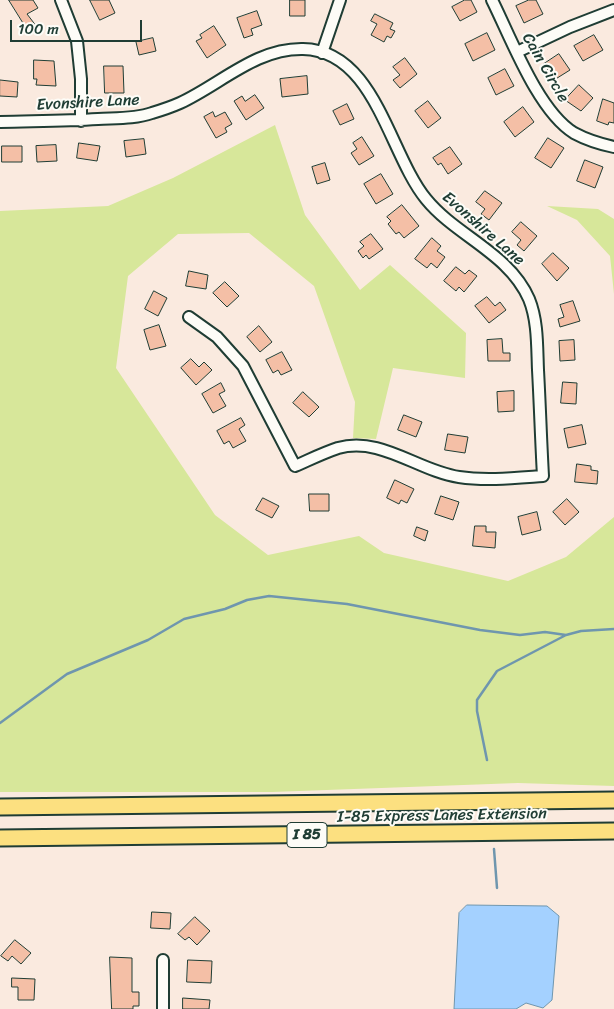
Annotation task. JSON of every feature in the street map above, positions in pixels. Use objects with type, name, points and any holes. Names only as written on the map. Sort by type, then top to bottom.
[{"type":"highway","name":"I-85 Express Lanes Extension","points":[[0,807],[614,800]]},
{"type":"highway","name":"I-85 Express Lanes Extension","points":[[0,838],[614,831]]},
{"type":"street","points":[[62,0],[77,41],[82,79],[81,121]]},
{"type":"street","points":[[322,53],[340,0]]},
{"type":"street","name":"Cain Circle","points":[[492,0],[537,90],[560,121],[580,136],[614,147]]},
{"type":"street","points":[[517,52],[570,27],[614,10]]},
{"type":"street","name":"Evonshire Lane","points":[[0,122],[81,121],[128,118],[149,114],[181,102],[263,56],[281,50],[305,49],[322,53],[346,64],[358,75],[370,95],[409,172],[426,199],[506,266],[518,280],[529,300],[536,327],[543,476],[492,479],[458,477],[427,468],[390,452],[360,446],[338,448],[295,466],[243,366],[217,337],[190,317]]},
{"type":"street","points":[[162,1009],[163,960]]},
{"type":"green space","points":[[275,125],[305,215],[360,290],[390,265],[466,333],[465,378],[393,368],[376,439],[353,438],[355,402],[314,286],[249,233],[178,234],[128,276],[116,368],[215,515],[268,555],[359,536],[384,553],[508,581],[566,557],[614,517],[614,786],[518,783],[272,792],[0,792],[0,211],[108,206],[173,178]]},
{"type":"green space","points":[[547,206],[598,209],[614,219],[614,294],[610,256],[577,220]]},
{"type":"water","points":[[467,905],[547,906],[559,916],[552,1000],[543,1008],[526,1003],[516,1009],[454,1009],[459,913]]},
{"type":"building","points":[[9,0],[33,0],[38,8],[27,14],[37,27],[29,32]]},
{"type":"building","points":[[90,0],[109,0],[115,13],[100,20]]},
{"type":"building","points":[[290,0],[305,0],[305,16],[290,16]]},
{"type":"building","points":[[465,0],[471,0],[477,12],[460,21],[452,7]]},
{"type":"building","points":[[529,0],[536,0],[543,14],[524,23],[516,6]]},
{"type":"building","points":[[257,11],[262,25],[251,29],[253,35],[244,38],[237,18]]},
{"type":"building","points":[[375,14],[393,23],[390,29],[395,31],[391,38],[387,36],[384,42],[371,35],[377,24],[371,21]]},
{"type":"building","points":[[214,26],[226,45],[207,58],[196,41],[202,38],[200,35]]},
{"type":"building","points":[[487,33],[495,50],[473,61],[465,44]]},
{"type":"building","points":[[594,35],[603,50],[583,61],[574,46]]},
{"type":"building","points":[[153,38],[156,51],[139,55],[136,42]]},
{"type":"building","points":[[559,54],[570,70],[554,80],[544,64]]},
{"type":"building","points":[[405,58],[417,74],[400,88],[393,80],[400,75],[393,67]]},
{"type":"building","points":[[34,60],[54,61],[56,86],[36,85],[37,79],[34,79]]},
{"type":"building","points":[[104,66],[123,66],[124,93],[105,93]]},
{"type":"building","points":[[505,69],[514,86],[496,95],[488,78]]},
{"type":"building","points":[[307,76],[308,94],[282,97],[280,79]]},
{"type":"building","points":[[0,80],[18,82],[17,97],[0,96]]},
{"type":"building","points":[[579,85],[593,98],[581,111],[565,100]]},
{"type":"building","points":[[255,95],[264,108],[246,120],[234,101],[242,96],[245,101]]},
{"type":"building","points":[[603,99],[614,103],[614,123],[609,122],[608,125],[597,121]]},
{"type":"building","points":[[428,101],[441,118],[428,128],[415,111]]},
{"type":"building","points":[[347,104],[354,119],[340,125],[333,111]]},
{"type":"building","points":[[523,107],[534,122],[515,137],[504,122]]},
{"type":"building","points":[[213,112],[215,117],[225,112],[232,124],[225,128],[227,132],[216,138],[204,117]]},
{"type":"building","points":[[362,137],[374,156],[359,165],[351,153],[357,149],[353,143]]},
{"type":"building","points":[[548,138],[564,148],[551,168],[535,158]]},
{"type":"building","points":[[144,139],[146,154],[126,157],[124,141]]},
{"type":"building","points":[[79,143],[100,146],[97,161],[77,158]]},
{"type":"building","points":[[56,145],[57,161],[37,162],[36,146]]},
{"type":"building","points":[[2,146],[22,146],[22,162],[2,162]]},
{"type":"building","points":[[450,147],[462,164],[448,174],[441,163],[438,165],[433,158]]},
{"type":"building","points":[[585,160],[603,167],[595,188],[577,181]]},
{"type":"building","points":[[325,163],[330,180],[317,184],[312,167]]},
{"type":"building","points":[[381,174],[393,194],[376,204],[364,184]]},
{"type":"building","points":[[485,191],[502,203],[489,220],[481,214],[485,209],[476,202]]},
{"type":"building","points":[[402,205],[419,226],[404,238],[399,232],[396,234],[388,224],[391,221],[387,217]]},
{"type":"building","points":[[521,222],[537,236],[524,251],[517,245],[521,240],[512,232]]},
{"type":"building","points":[[371,234],[383,249],[369,259],[366,255],[363,258],[358,251],[364,246],[360,242]]},
{"type":"building","points":[[432,238],[441,246],[437,251],[445,257],[437,268],[431,263],[427,268],[415,259]]},
{"type":"building","points":[[553,253],[569,268],[557,281],[542,264]]},
{"type":"building","points":[[456,267],[465,274],[469,270],[477,276],[464,292],[459,287],[456,291],[444,281]]},
{"type":"building","points":[[189,271],[208,275],[206,289],[186,286]]},
{"type":"building","points":[[225,282],[239,296],[227,307],[213,293]]},
{"type":"building","points":[[154,291],[167,298],[158,316],[145,309]]},
{"type":"building","points":[[487,297],[495,306],[500,302],[506,310],[489,323],[475,306]]},
{"type":"building","points":[[573,301],[580,321],[560,327],[558,319],[564,317],[560,305]]},
{"type":"building","points":[[159,325],[166,346],[150,350],[144,330]]},
{"type":"building","points":[[259,326],[272,342],[260,352],[247,337]]},
{"type":"building","points":[[502,339],[503,353],[510,353],[510,361],[488,361],[487,340]]},
{"type":"building","points":[[574,340],[575,360],[560,361],[559,341]]},
{"type":"building","points":[[282,352],[292,370],[281,375],[278,370],[273,373],[266,360]]},
{"type":"building","points":[[191,359],[199,367],[204,362],[212,370],[196,385],[181,368]]},
{"type":"building","points":[[563,382],[577,383],[576,404],[561,403]]},
{"type":"building","points":[[221,383],[225,391],[219,394],[226,406],[213,413],[202,394]]},
{"type":"building","points":[[514,391],[514,411],[498,412],[497,392]]},
{"type":"building","points":[[303,392],[319,407],[309,417],[293,403]]},
{"type":"building","points":[[404,415],[422,422],[416,437],[398,430]]},
{"type":"building","points":[[241,418],[245,425],[239,429],[246,441],[233,448],[229,441],[224,444],[217,431]]},
{"type":"building","points":[[582,425],[586,444],[568,448],[564,429]]},
{"type":"building","points":[[448,434],[468,437],[465,453],[445,450]]},
{"type":"building","points":[[577,464],[591,466],[591,470],[598,471],[597,484],[575,482]]},
{"type":"building","points":[[395,480],[414,489],[407,503],[401,500],[399,504],[387,498]]},
{"type":"building","points":[[309,494],[329,494],[329,511],[310,511]]},
{"type":"building","points":[[441,496],[459,502],[453,520],[435,514]]},
{"type":"building","points":[[263,498],[279,506],[272,518],[256,510]]},
{"type":"building","points":[[567,499],[579,512],[565,525],[553,512]]},
{"type":"building","points":[[537,512],[541,530],[522,535],[518,517]]},
{"type":"building","points":[[475,526],[486,526],[486,532],[496,532],[495,548],[473,546]]},
{"type":"building","points":[[417,527],[428,531],[425,541],[414,536]]},
{"type":"building","points":[[152,912],[171,913],[170,929],[151,928]]},
{"type":"building","points":[[195,917],[210,931],[197,945],[189,937],[185,940],[178,934]]},
{"type":"building","points":[[15,940],[31,953],[21,964],[12,956],[8,961],[1,956]]},
{"type":"building","points":[[110,957],[132,958],[132,992],[139,992],[139,1006],[133,1006],[133,1009],[112,1009]]},
{"type":"building","points":[[188,960],[212,961],[211,983],[187,982]]},
{"type":"building","points":[[12,978],[35,979],[34,1000],[18,1000],[18,987],[12,987]]},
{"type":"building","points":[[183,998],[210,1000],[209,1009],[183,1009]]},
{"type":"waterway","points":[[0,723],[67,674],[148,640],[184,619],[225,609],[247,600],[269,596],[347,604],[480,630],[520,635],[545,632],[566,635]]},
{"type":"waterway","points":[[487,760],[477,711],[477,700],[497,671],[566,635],[581,631],[614,629]]},
{"type":"waterway","points":[[494,849],[497,888]]}]
